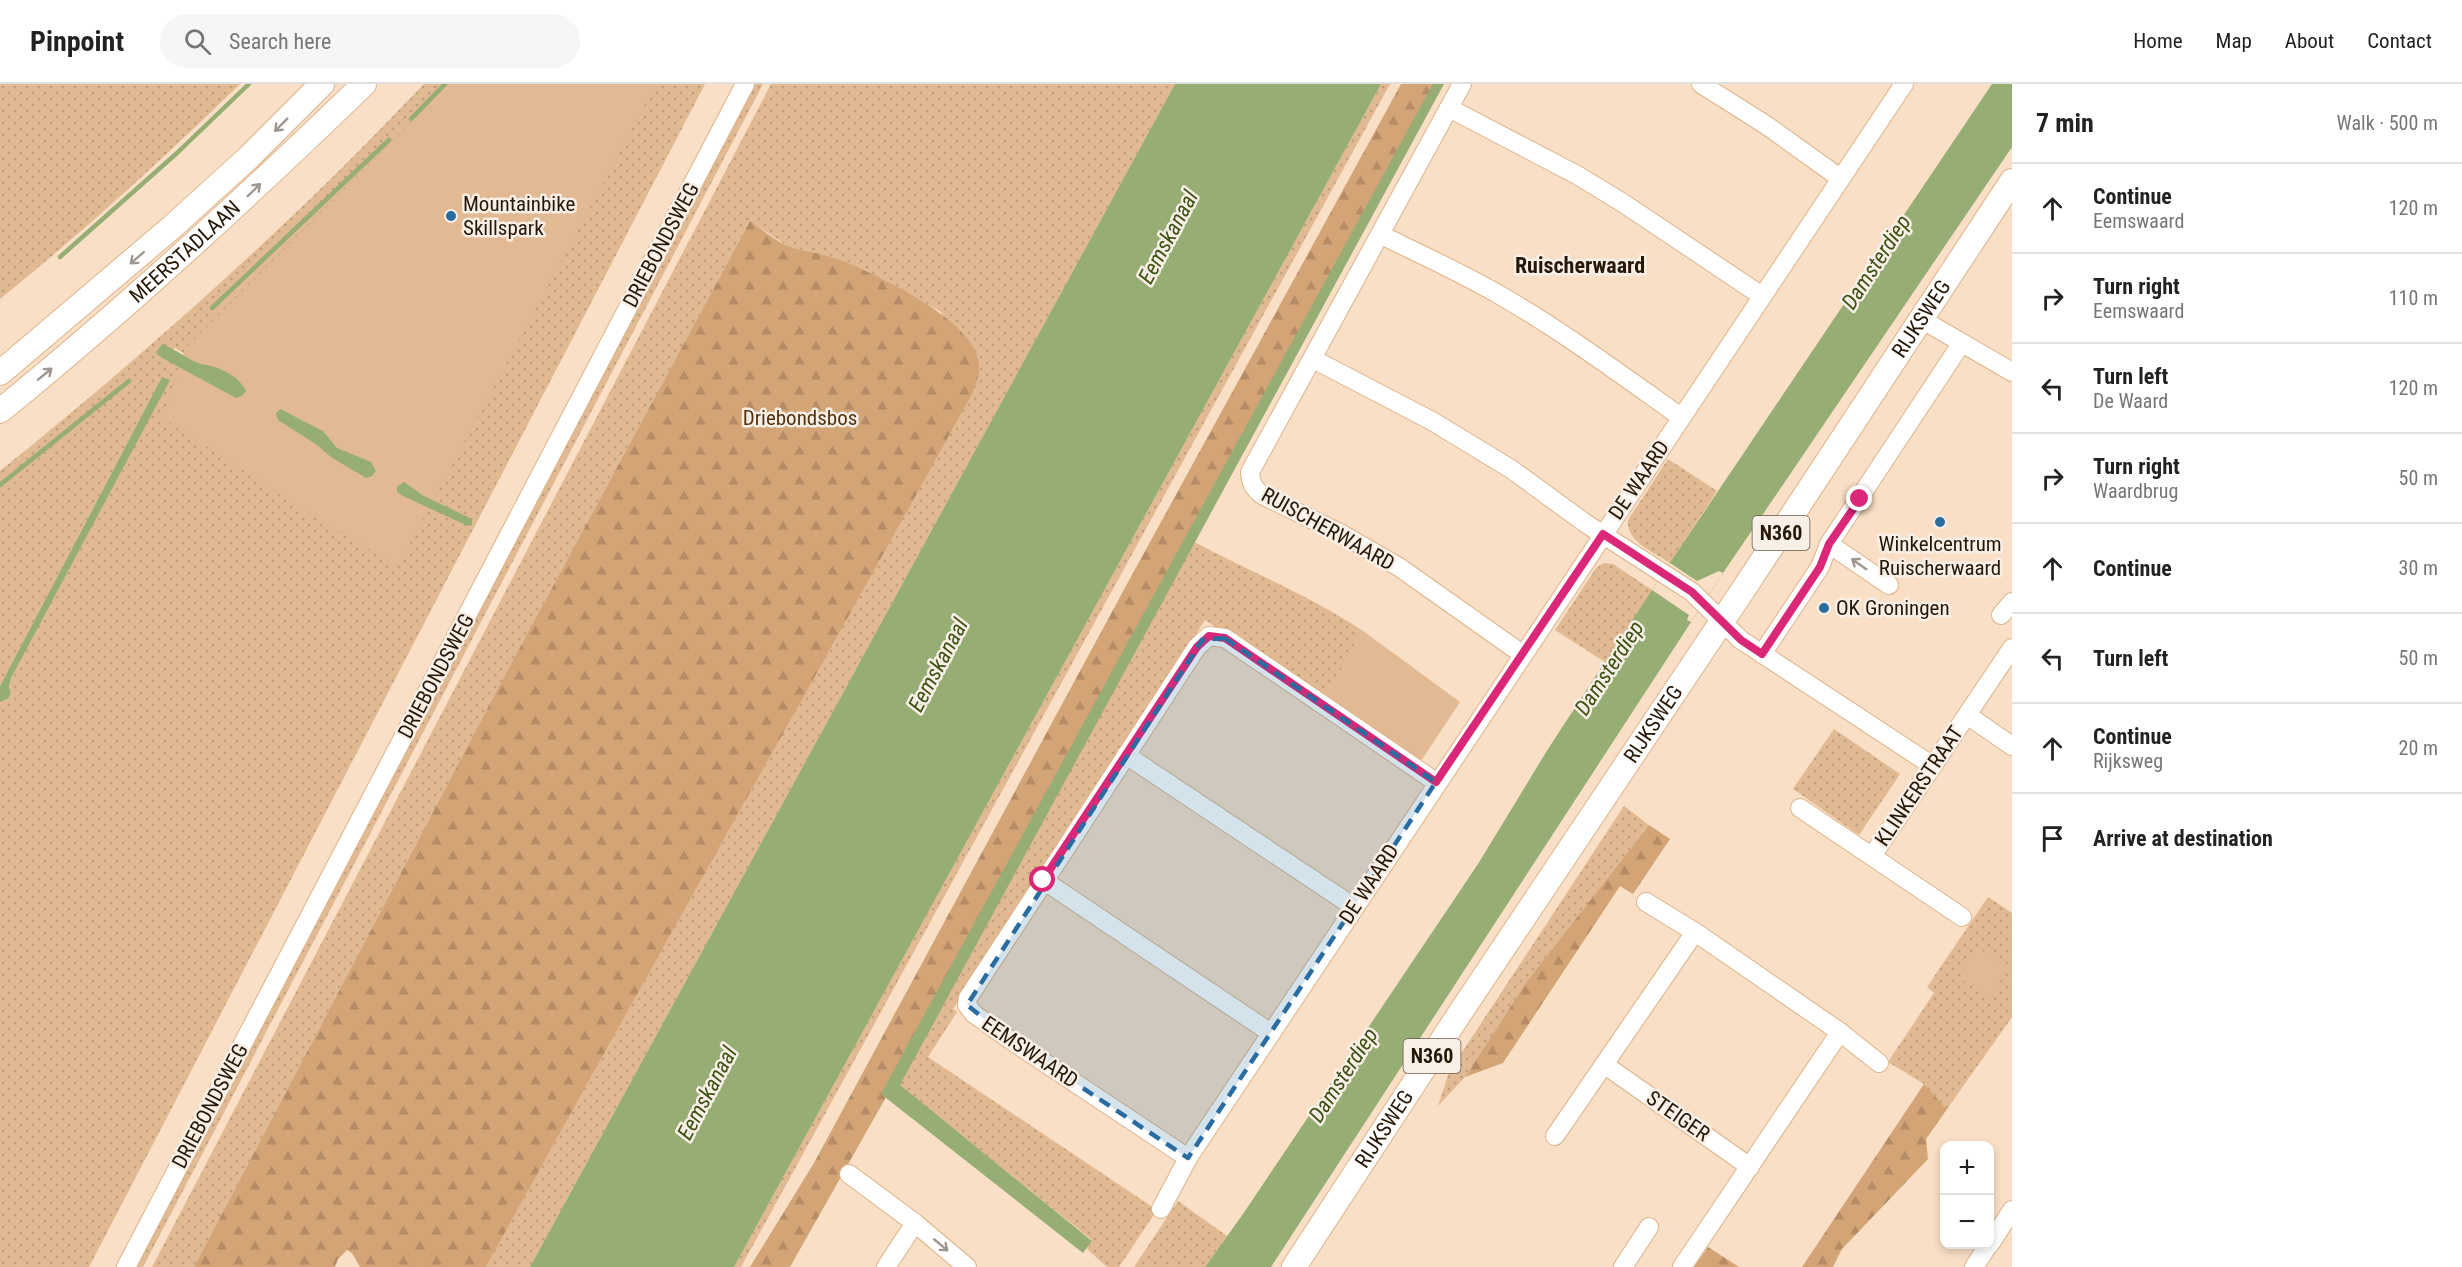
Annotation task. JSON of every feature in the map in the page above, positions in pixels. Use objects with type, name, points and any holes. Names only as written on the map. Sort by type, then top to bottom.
[{"type":"main road","name":"MEERSTADLAAN","points":[[0,373],[172,227],[248,158],[322,84]]},
{"type":"main road","name":"MEERSTADLAAN","points":[[0,411],[96,333],[246,198],[364,84]]},
{"type":"main road","name":"RIJKSWEG","points":[[1294,1267],[1570,845],[1722,621],[2012,181]]},
{"type":"street","name":"DRIEBONDSWEG","points":[[126,1267],[746,84]]},
{"type":"street","name":"RUISCHERWAARD","points":[[1462,84],[1314,359],[1250,472],[1251,482],[1254,489],[1262,495],[1340,533],[1399,567],[1522,654]]},
{"type":"street","points":[[1701,84],[1766,125],[1840,178]]},
{"type":"street","name":"DE WAARD","points":[[1161,1209],[1188,1158],[1436,782],[1904,84]]},
{"type":"street","points":[[1449,108],[1605,192],[1762,296]]},
{"type":"street","points":[[1381,235],[1472,279],[1505,298],[1567,336],[1681,417]]},
{"type":"street","points":[[1921,319],[2012,372]]},
{"type":"street","points":[[1762,654],[1820,567],[1829,544],[1961,344]]},
{"type":"street","points":[[1314,359],[1432,421],[1511,469],[1603,534],[1692,592],[1741,640],[1933,766]]},
{"type":"street","points":[[1829,544],[1889,585]]},
{"type":"street","name":"EEMSWAARD","points":[[1188,1158],[1012,1041],[970,1010],[967,1005],[968,998],[1043,880],[1197,647],[1209,636],[1225,638],[1436,782]]},
{"type":"street","name":"KLINKERSTRAAT","points":[[1872,856],[2012,648]]},
{"type":"street","name":"KLINKERSTRAAT","points":[[1967,716],[2012,746]]},
{"type":"street","points":[[1126,755],[1354,907]]},
{"type":"street","name":"KLINKERSTRAAT","points":[[1800,808],[1962,917]]},
{"type":"street","points":[[1043,880],[1271,1032]]},
{"type":"street","points":[[1646,902],[1695,932],[1840,1032],[1880,1063]]},
{"type":"street","points":[[1555,1136],[1695,932]]},
{"type":"street","points":[[1682,1267],[1840,1032]]},
{"type":"street","name":"STEIGER","points":[[1605,1065],[1750,1167]]},
{"type":"street","points":[[849,1174],[915,1223],[967,1267]]},
{"type":"street","points":[[1994,1237],[2012,1210]]},
{"type":"street","points":[[886,1267],[915,1223]]},
{"type":"street","points":[[1623,1267],[1649,1227]]},
{"type":"street","points":[[1974,1267],[1986,1249]]},
{"type":"highlighted area","points":[[1225,638],[1436,782],[1188,1158],[1012,1041],[967,1005],[1202,640]]},
{"type":"shaded area","points":[[0,84],[240,84],[123,194],[0,299]]},
{"type":"shaded area","points":[[424,84],[705,84],[89,1267],[0,1267],[0,702],[8,699],[11,693],[9,687],[11,678],[162,377],[0,686],[0,471],[118,373],[233,271],[323,187]],"holes":[[[175,348],[201,364],[236,398],[162,358]]]},
{"type":"shaded area","name":"Mountainbike Skillspark","points":[[449,84],[656,84],[398,566],[316,518],[163,418],[185,349]]},
{"type":"shaded area","points":[[754,84],[763,84],[143,1267],[137,1267]]},
{"type":"shaded area","points":[[771,84],[1175,84],[530,1267],[486,1267],[972,392],[941,312],[887,281],[839,260],[787,246],[750,221],[507,671],[194,1267],[152,1267]]},
{"type":"shaded area","points":[[1381,84],[1390,84],[741,1267],[734,1267]]},
{"type":"shaded area","points":[[1668,459],[1717,491],[1670,563],[1636,540],[1631,534],[1628,520]]},
{"type":"shaded area","points":[[1187,538],[1320,605],[1363,631],[1325,699],[1205,620],[953,1009],[957,1012],[928,1057],[1157,1210],[1119,1267],[1107,1267],[1087,1249],[1092,1240],[892,1080]]},
{"type":"shaded area","points":[[1604,563],[1613,564],[1652,590],[1605,662],[1555,630],[1596,568]]},
{"type":"shaded area","points":[[1363,631],[1460,702],[1421,761],[1325,699]]},
{"type":"shaded area","points":[[1834,729],[1900,774],[1859,835],[1793,789]]},
{"type":"shaded area","points":[[1624,806],[1649,825],[1527,981],[1465,1077],[1438,1106],[1449,1072]]},
{"type":"shaded area","points":[[1988,897],[2012,913],[2012,1017],[1947,1109],[1924,1084],[1888,1062],[1934,993],[1927,987]]},
{"type":"shaded area","points":[[1978,948],[2009,968],[1989,998],[1959,977]]},
{"type":"shaded area","points":[[1178,1201],[1227,1236],[1205,1267],[1134,1267]]},
{"type":"green space","points":[[1401,84],[1434,84],[887,1089],[885,1099],[790,1267],[750,1267],[814,1163]]},
{"type":"green space","name":"Driebondsbos","points":[[750,221],[788,246],[831,257],[875,275],[924,302],[946,318],[964,335],[976,353],[979,373],[973,392],[486,1267],[360,1267],[352,1253],[347,1250],[338,1259],[335,1267],[194,1267],[507,671]]},
{"type":"green space","points":[[1649,825],[1670,839],[1633,894],[1620,886],[1503,1063],[1465,1077],[1527,981]]},
{"type":"green space","points":[[1924,1084],[1947,1109],[1926,1139],[1928,1159],[1842,1249],[1833,1267],[1802,1267]]},
{"type":"green space","points":[[1708,1247],[1739,1267],[1694,1267]]},
{"type":"water","name":"Eemskanaal","points":[[1175,84],[1381,84],[734,1267],[530,1267]]},
{"type":"water","points":[[1433,84],[1444,84],[900,1085],[1092,1241],[1083,1253],[881,1094]]},
{"type":"water","name":"Damsterdiep","points":[[1992,84],[2012,84],[2012,147],[1723,573],[1271,1267],[1205,1267],[1478,864],[1548,749],[1663,573]]},
{"type":"water","points":[[162,344],[196,362],[226,372],[240,382],[246,391],[242,396],[236,398],[162,358],[156,353]]},
{"type":"water","points":[[162,377],[170,380],[11,678],[9,687],[11,693],[8,699],[0,702],[0,686]]},
{"type":"water","points":[[280,409],[323,431],[337,448],[371,462],[376,471],[372,476],[366,478],[331,457],[317,445],[278,420],[276,413]]},
{"type":"water","points":[[404,482],[422,495],[472,519],[472,525],[468,526],[403,496],[397,492],[397,487]]},
{"type":"pier","points":[[1670,563],[1697,581],[1719,571],[1723,573],[1691,622],[1687,620],[1689,615],[1652,590]]},
{"type":"waterway","points":[[60,257],[177,153],[249,84]]},
{"type":"waterway","points":[[411,119],[445,84]]},
{"type":"waterway","points":[[212,308],[389,140]]},
{"type":"waterway","points":[[0,485],[129,381]]},
{"type":"place","name":"Mountainbike Skillspark","points":[[451,216]]},
{"type":"place","name":"Winkelcentrum Ruischerwaard","points":[[1940,522]]},
{"type":"place","name":"OK Groningen","points":[[1824,608]]},
{"type":"district","name":"Ruischerwaard","points":[[1580,265]]},
{"type":"route","points":[[1043,880],[1197,647],[1209,636],[1225,638],[1436,782],[1603,534],[1692,592],[1741,640],[1762,654],[1820,567],[1829,544],[1860,499]]}]
